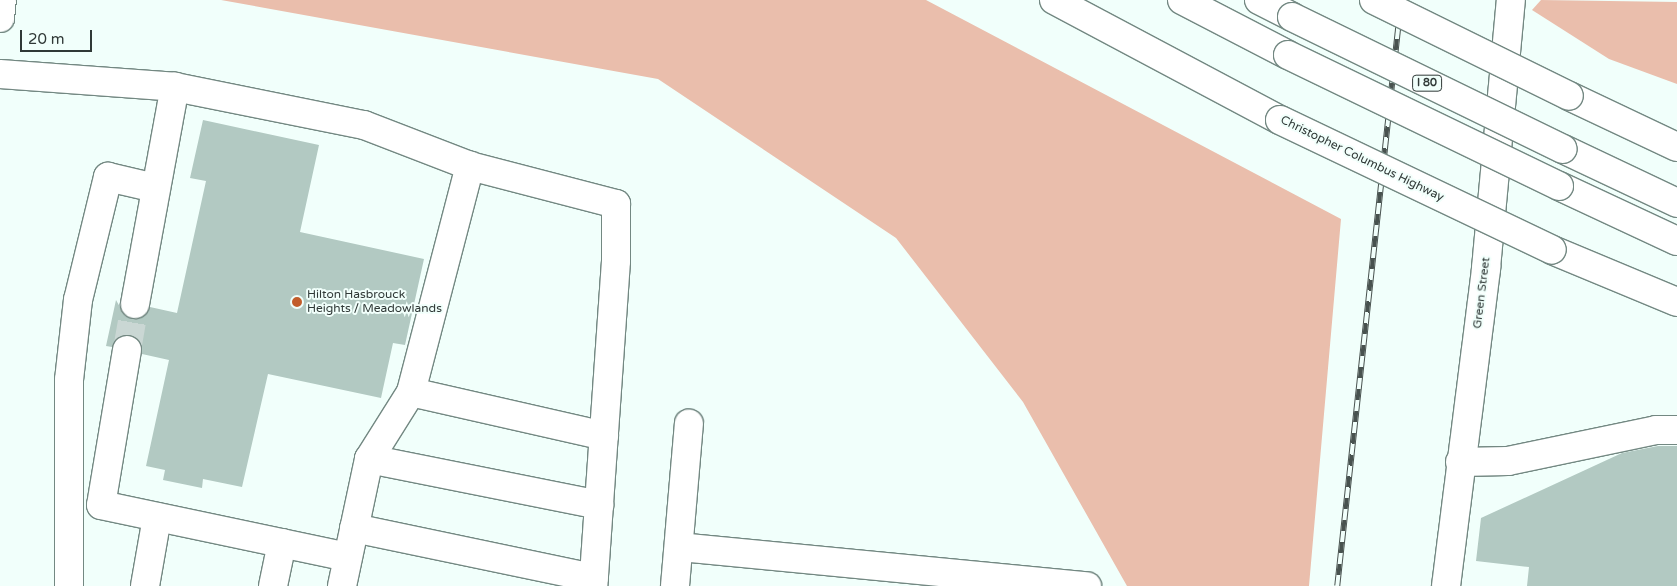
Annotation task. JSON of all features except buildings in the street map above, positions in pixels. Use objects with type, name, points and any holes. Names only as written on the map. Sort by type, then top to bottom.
[{"type":"main road","points":[[0,18],[2,0]]},
{"type":"main road","name":"Christopher Columbus Highway","points":[[1054,0],[1280,120],[1552,250],[1677,302]]},
{"type":"main road","points":[[1182,0],[1288,55],[1558,186],[1677,240]]},
{"type":"main road","name":"I 80","points":[[1259,0],[1677,203]]},
{"type":"main road","points":[[1374,0],[1677,147]]},
{"type":"main road","name":"Green Street","points":[[1446,586],[1460,462],[1486,268],[1512,0]]},
{"type":"main road","points":[[0,74],[175,87],[364,125],[470,166],[616,204],[604,436],[593,582],[354,528]]},
{"type":"main road","points":[[135,304],[175,87]]},
{"type":"main road","points":[[342,586],[369,460],[411,392],[470,166]]},
{"type":"main road","points":[[70,586],[69,380],[78,300],[108,177],[156,188]]},
{"type":"main road","points":[[127,350],[107,455],[101,505],[348,557]]},
{"type":"main road","points":[[411,392],[604,436]]},
{"type":"main road","points":[[675,586],[689,424]]},
{"type":"main road","points":[[1460,462],[1508,461],[1656,430],[1677,430]]},
{"type":"main road","points":[[70,445],[107,455]]},
{"type":"main road","points":[[369,460],[599,505]]},
{"type":"main road","points":[[145,586],[157,517]]},
{"type":"main road","points":[[273,586],[282,543]]},
{"type":"main road","points":[[679,546],[1087,586]]},
{"type":"shaded area","points":[[221,0],[926,0],[1341,219],[1309,586],[1127,586],[1023,402],[896,238],[658,79]]},
{"type":"shaded area","points":[[1541,0],[1677,2],[1677,84],[1609,59],[1532,10]]},
{"type":"tunnel","points":[[127,350],[135,304]]},
{"type":"railway","points":[[1337,586],[1401,0]]},
{"type":"place","name":"Hilton Hasbrouck Heights / Meadowlands","points":[[297,302]]}]
